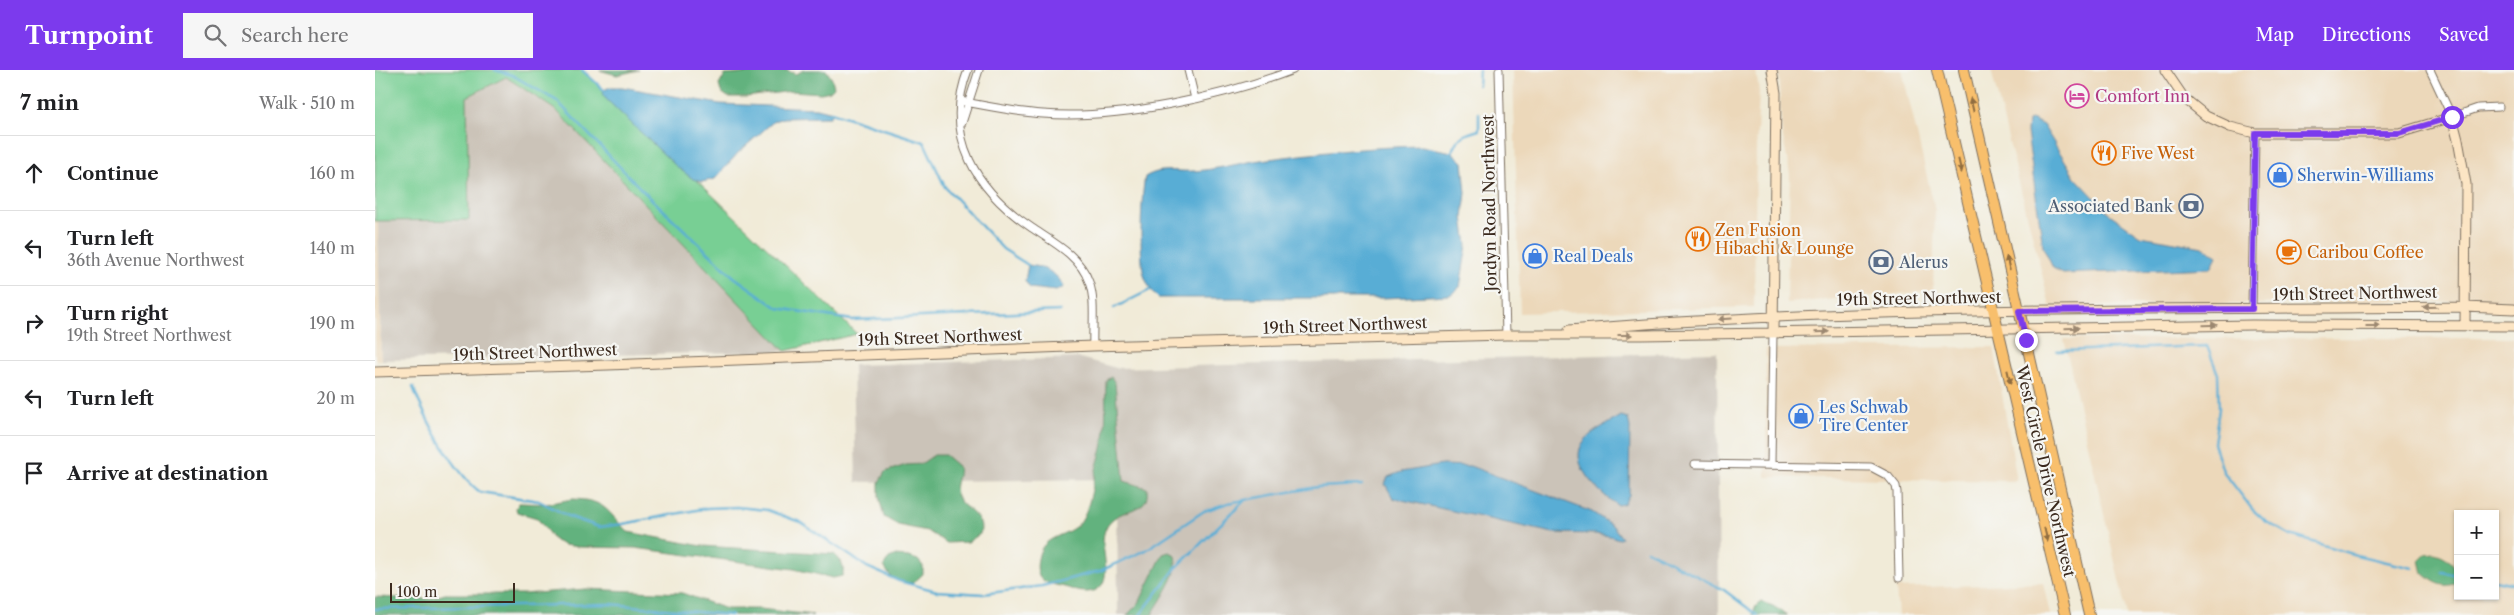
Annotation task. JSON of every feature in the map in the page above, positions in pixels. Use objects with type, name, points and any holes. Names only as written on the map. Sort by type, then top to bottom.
[{"type":"main road","name":"West Circle Drive Northwest","points":[[1937,70],[2065,615]]},
{"type":"main road","name":"West Circle Drive Northwest","points":[[1964,70],[2089,615]]},
{"type":"street","points":[[968,70],[959,101],[960,128],[970,163],[991,195],[1007,210],[1067,252],[1081,266],[1089,282],[1091,295],[1093,346]]},
{"type":"street","points":[[960,128],[979,70]]},
{"type":"street","points":[[1188,70],[1195,99]]},
{"type":"street","points":[[959,101],[1043,114],[1117,111],[1195,99],[1265,81],[1293,70]]},
{"type":"street","name":"Jordyn Road Northwest","points":[[1499,70],[1506,335]]},
{"type":"street","points":[[1771,464],[1776,93],[1772,70]]},
{"type":"street","points":[[2165,70],[2184,98],[2206,116],[2230,127],[2255,133],[2399,133],[2478,108],[2499,108]]},
{"type":"street","points":[[2430,70],[2452,117],[2466,184],[2465,325]]},
{"type":"street","points":[[2252,309],[2255,133]]},
{"type":"street","name":"19th Street Northwest","points":[[1506,335],[1661,322],[1773,316],[2019,311],[2464,307],[2514,309]]},
{"type":"street","name":"19th Street Northwest","points":[[375,372],[1093,346],[1506,335],[1773,333],[2243,325],[2514,326]]},
{"type":"street","points":[[1695,464],[1862,466],[1871,467],[1888,476],[1896,486],[1898,501],[1899,578]]},
{"type":"shaded area","points":[[1513,70],[1756,70],[1759,92],[1756,152],[1754,307],[1520,313]]},
{"type":"shaded area","points":[[1778,70],[1902,70],[1935,211],[1933,291],[1787,303],[1790,174],[1782,132]]},
{"type":"shaded area","points":[[1991,70],[2514,70],[2514,301],[2050,306]]},
{"type":"shaded area","points":[[506,77],[557,111],[785,351],[381,360],[378,221],[469,220],[467,97]]},
{"type":"shaded area","points":[[375,221],[378,221],[381,360],[375,360]]},
{"type":"shaded area","points":[[2514,338],[2514,615],[2127,615],[2064,339]]},
{"type":"shaded area","points":[[1994,347],[2017,481],[1766,477],[1766,349]]},
{"type":"shaded area","points":[[1717,352],[1719,615],[1118,615],[1117,479],[856,482],[853,365],[1080,358],[1116,368]]},
{"type":"shaded area","points":[[2043,583],[2050,615],[1898,615],[1896,588]]},
{"type":"green space","points":[[375,70],[582,70],[857,334],[785,351],[557,111],[506,77],[467,97],[469,220],[375,221]]},
{"type":"green space","points":[[599,70],[639,70],[617,75]]},
{"type":"green space","points":[[752,70],[785,70],[796,74],[804,70],[826,70],[832,79],[834,87],[830,91],[821,93],[792,91],[746,97],[728,97],[721,92],[719,85],[725,75],[749,73]]},
{"type":"green space","points":[[1111,377],[1115,383],[1124,481],[1147,488],[1147,498],[1135,509],[1118,515],[1111,521],[1105,530],[1103,543],[1104,581],[1101,587],[1095,591],[1081,592],[1050,583],[1041,578],[1037,568],[1038,559],[1045,544],[1076,526],[1087,510],[1104,436],[1106,380]]},
{"type":"green space","points":[[934,455],[945,455],[958,466],[956,495],[975,515],[981,528],[980,534],[968,542],[947,543],[927,531],[898,525],[884,517],[879,497],[879,482],[885,472],[906,465],[921,464]]},
{"type":"green space","points":[[572,499],[599,504],[628,532],[702,546],[834,554],[842,564],[843,573],[842,576],[833,578],[794,569],[635,548],[564,545],[555,541],[537,518],[517,512],[516,508],[519,503],[546,504]]},
{"type":"green space","points":[[1169,552],[1174,554],[1176,561],[1173,577],[1152,615],[1127,615],[1139,603],[1163,554]]},
{"type":"green space","points":[[2426,554],[2439,554],[2452,563],[2454,567],[2454,584],[2439,584],[2423,573],[2420,560]]},
{"type":"green space","points":[[894,556],[918,560],[923,566],[923,574],[913,583],[895,579],[884,566],[889,558]]},
{"type":"green space","points":[[586,589],[682,593],[726,609],[760,609],[813,615],[375,615],[375,597],[429,599],[445,594],[524,594]]},
{"type":"green space","points":[[1761,602],[1773,606],[1787,615],[1753,615],[1755,607]]},
{"type":"water","points":[[610,87],[622,87],[720,104],[817,108],[833,112],[830,117],[783,118],[774,121],[738,153],[715,179],[702,182],[693,179],[677,167],[606,99],[603,95],[604,90]]},
{"type":"water","points":[[2032,119],[2043,125],[2075,177],[2111,215],[2141,236],[2203,247],[2217,256],[2211,268],[2063,274],[2053,268],[2043,247],[2027,132],[2028,121]]},
{"type":"water","points":[[1422,146],[1452,152],[1463,162],[1466,193],[1463,217],[1467,245],[1460,287],[1450,295],[1383,298],[1158,298],[1148,284],[1142,266],[1141,241],[1145,177],[1163,171],[1201,170],[1301,155]]},
{"type":"water","points":[[1028,265],[1039,267],[1054,274],[1064,287],[1056,291],[1030,288],[1025,281]]},
{"type":"water","points":[[1621,416],[1628,418],[1630,427],[1629,495],[1624,504],[1617,505],[1587,477],[1579,458],[1580,449],[1588,436]]},
{"type":"water","points":[[1442,465],[1470,466],[1592,512],[1613,526],[1622,538],[1595,534],[1553,533],[1393,498],[1385,484],[1388,477],[1401,472]]},
{"type":"waterway","points":[[495,70],[512,75],[557,101],[641,189],[734,277],[778,308],[852,320],[1060,311]]},
{"type":"waterway","points":[[582,70],[604,90]]},
{"type":"waterway","points":[[1478,85],[1479,70]]},
{"type":"waterway","points":[[831,112],[924,142],[945,187],[1003,249],[1028,265]]},
{"type":"waterway","points":[[1452,152],[1456,143],[1462,137],[1479,130],[1479,113]]},
{"type":"waterway","points":[[1114,308],[1150,290]]},
{"type":"waterway","points":[[2057,351],[2207,346],[2218,374],[2219,409],[2214,443],[2223,471],[2252,509],[2265,521],[2290,535],[2356,555],[2413,568]]},
{"type":"waterway","points":[[413,387],[441,444],[461,472],[480,492],[539,501],[570,517],[599,527],[707,508],[737,507],[767,510],[800,522],[867,567],[899,581],[937,591],[983,594],[1042,586],[1100,571],[1146,550],[1204,511],[1228,503],[1317,487],[1362,485]]},
{"type":"waterway","points":[[1140,615],[1176,568],[1244,501]]},
{"type":"waterway","points":[[1647,550],[1724,590],[1757,615]]},
{"type":"waterway","points":[[2442,572],[2454,574]]},
{"type":"waterway","points":[[2499,581],[2514,584]]},
{"type":"waterway","points":[[375,609],[610,604],[731,615]]},
{"type":"place","name":"Comfort Inn","points":[[2077,96]]},
{"type":"place","name":"Five West","points":[[2104,153]]},
{"type":"place","name":"Sherwin-Williams","points":[[2280,175]]},
{"type":"place","name":"Associated Bank","points":[[2191,206]]},
{"type":"place","name":"Zen Fusion Hibachi & Lounge","points":[[1698,239]]},
{"type":"place","name":"Caribou Coffee","points":[[2289,252]]},
{"type":"place","name":"Real Deals","points":[[1535,256]]},
{"type":"place","name":"Alerus","points":[[1881,262]]},
{"type":"place","name":"Les Schwab Tire Center","points":[[1801,416]]},
{"type":"route","points":[[2026,340],[2019,311],[2252,309],[2255,133],[2399,133],[2431,125],[2452,117]]}]
